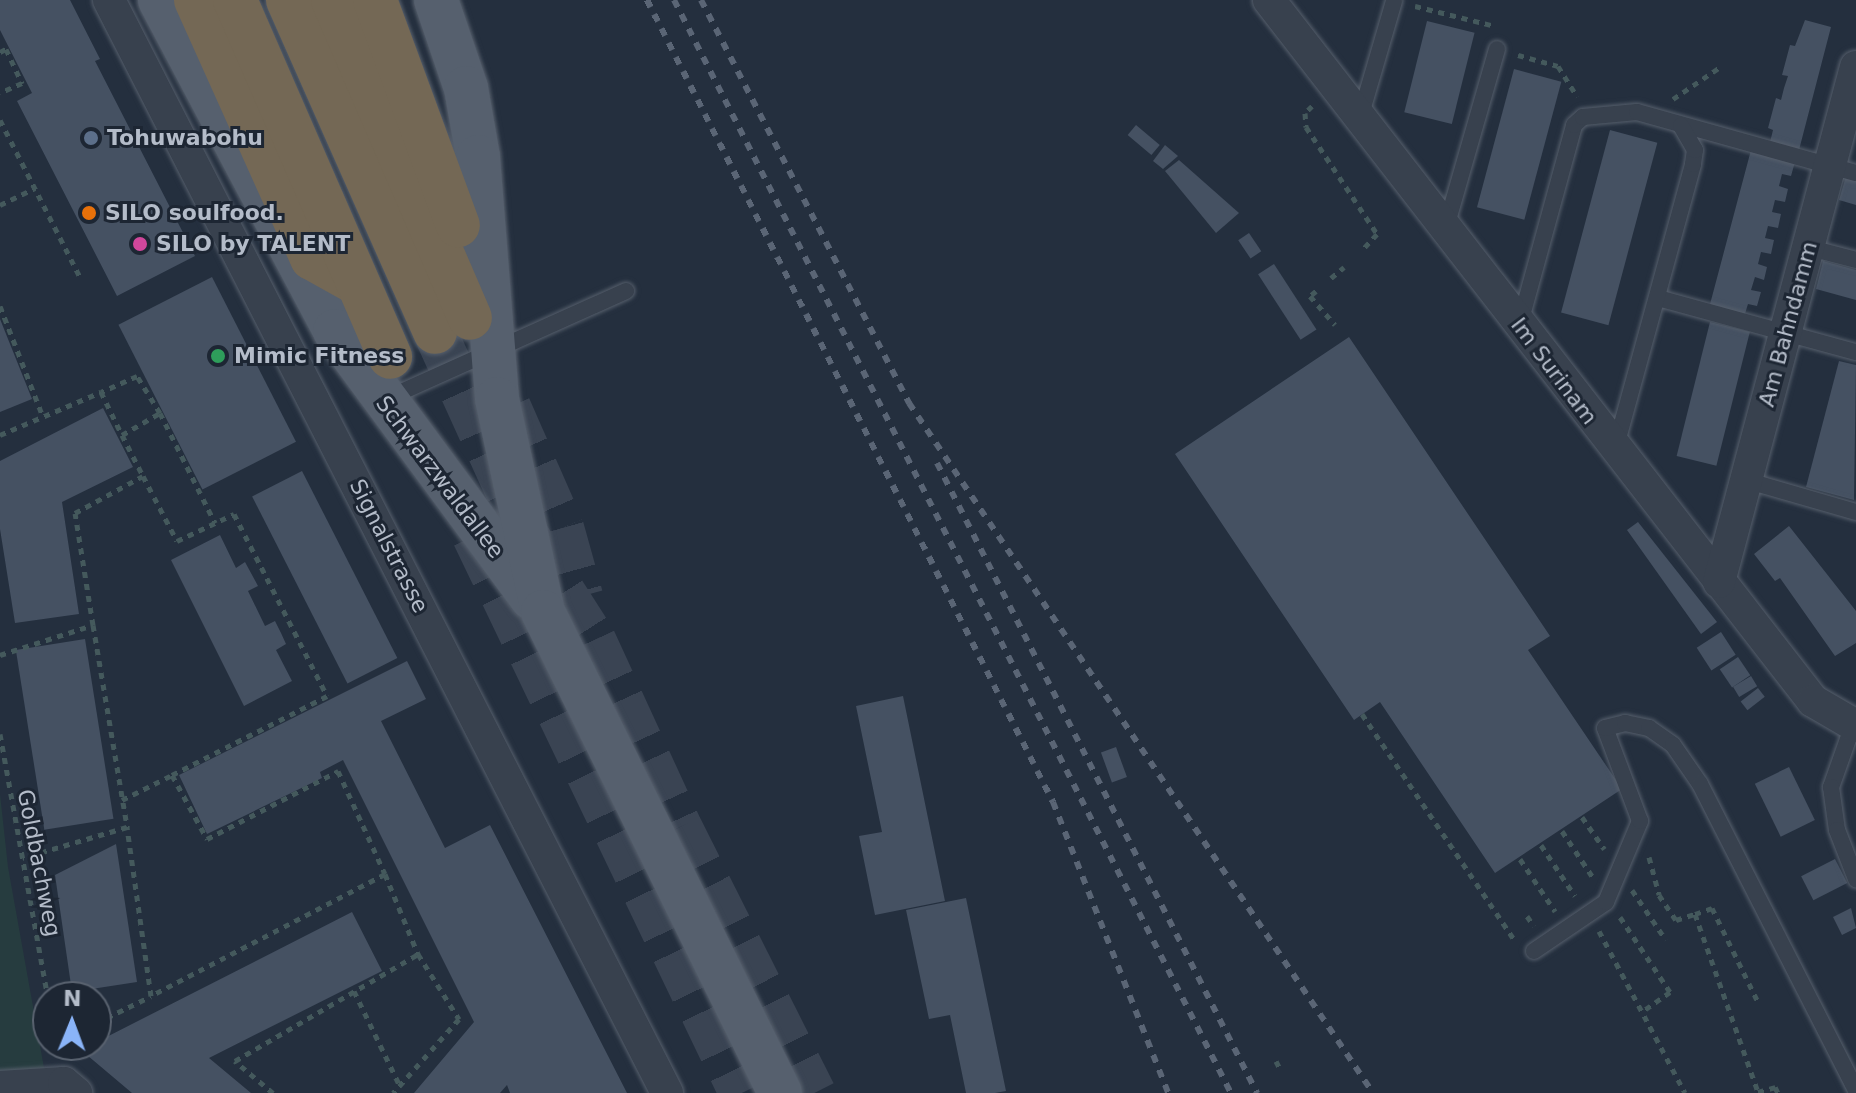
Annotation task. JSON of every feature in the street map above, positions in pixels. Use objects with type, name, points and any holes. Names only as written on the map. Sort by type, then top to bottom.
[{"type":"highway","points":[[196,0],[312,258],[357,283]]},
{"type":"highway","points":[[235,0],[390,357]]},
{"type":"highway","points":[[288,0],[466,326]]},
{"type":"highway","points":[[333,0],[466,326]]},
{"type":"highway","points":[[375,0],[458,218],[466,326]]},
{"type":"main road","name":"Schwarzwaldallee","points":[[160,0],[311,291],[383,401],[543,612],[780,1093]]},
{"type":"main road","name":"Schwarzwaldallee","points":[[436,0],[466,88],[478,157],[466,326],[509,470],[543,612]]},
{"type":"street","name":"Signalstrasse","points":[[109,0],[667,1093]]},
{"type":"street","name":"Im Surinam","points":[[1269,0],[1361,114],[1615,451],[1813,701],[1855,725]]},
{"type":"street","name":"Am Bahndamm","points":[[1719,582],[1810,248],[1842,170],[1856,67]]},
{"type":"street","points":[[0,1087],[64,1083],[76,1093]]},
{"type":"lane","points":[[1361,114],[1394,1]]},
{"type":"lane","points":[[1446,229],[1497,49]]},
{"type":"lane","points":[[1519,325],[1574,125],[1596,112],[1649,115],[1842,170]]},
{"type":"lane","points":[[1615,451],[1695,150],[1681,126]]},
{"type":"lane","points":[[1810,248],[1856,260]]},
{"type":"lane","points":[[383,401],[466,326],[626,291]]},
{"type":"lane","points":[[1658,298],[1856,352]]},
{"type":"lane","points":[[1745,480],[1856,512]]},
{"type":"lane","points":[[1527,950],[1589,917],[1607,898],[1640,821],[1605,728],[1625,723],[1649,728],[1685,760],[1856,1090]]},
{"type":"lane","points":[[1855,725],[1831,787],[1837,830],[1856,879]]},
{"type":"path","points":[[0,52],[6,49],[24,82],[0,93]]},
{"type":"path","points":[[1649,115],[1720,67]]},
{"type":"path","points":[[1309,108],[1304,119],[1310,134],[1377,234],[1362,250]]},
{"type":"path","points":[[0,120],[80,277]]},
{"type":"path","points":[[0,205],[35,188]]},
{"type":"path","points":[[1331,278],[1344,267]]},
{"type":"path","points":[[1316,291],[1310,296],[1335,325]]},
{"type":"path","points":[[0,306],[43,417]]},
{"type":"path","points":[[0,435],[137,376],[160,413],[215,523]]},
{"type":"path","points":[[101,392],[177,541],[234,514],[327,696],[122,800]]},
{"type":"path","points":[[122,435],[160,413]]},
{"type":"path","points":[[143,476],[75,513],[127,827],[151,996]]},
{"type":"path","points":[[0,655],[93,625]]},
{"type":"path","points":[[1362,714],[1527,950]]},
{"type":"path","name":"Goldbachweg","points":[[0,734],[45,981]]},
{"type":"path","points":[[172,775],[207,839],[338,771],[418,954],[459,1019],[393,1093]]},
{"type":"path","points":[[1640,821],[1659,895],[1676,920],[1712,908],[1759,1004]]},
{"type":"path","points":[[22,858],[127,827]]},
{"type":"path","points":[[1562,831],[1670,992],[1643,1011]]},
{"type":"path","points":[[1541,845],[1589,917],[1685,1093]]},
{"type":"path","points":[[1520,859],[1568,930]]},
{"type":"path","points":[[112,1015],[385,874]]},
{"type":"path","points":[[1695,914],[1758,1092],[1775,1087],[1778,1093]]},
{"type":"path","points":[[273,1093],[235,1061],[418,954]]},
{"type":"path","points":[[354,991],[400,1086]]},
{"type":"green space","points":[[0,794],[8,867],[32,1001],[32,1061],[43,1061],[46,1079],[0,1081]]},
{"type":"building","points":[[0,0],[70,0],[100,59],[95,61],[195,256],[117,296],[17,101],[32,93],[0,30]]},
{"type":"building","points":[[1805,20],[1831,27],[1799,150],[1770,142],[1773,130],[1768,128],[1776,98],[1781,100],[1788,76],[1782,75],[1790,45],[1795,46]]},
{"type":"building","points":[[1427,21],[1475,33],[1452,124],[1404,112]]},
{"type":"building","points":[[1514,69],[1561,82],[1524,220],[1477,207]]},
{"type":"building","points":[[1136,125],[1160,145],[1151,155],[1128,135]]},
{"type":"building","points":[[1610,130],[1657,143],[1608,325],[1561,313]]},
{"type":"building","points":[[1165,145],[1178,156],[1163,169],[1153,161]]},
{"type":"building","points":[[1751,150],[1795,162],[1791,176],[1782,174],[1779,186],[1788,189],[1785,202],[1775,200],[1772,212],[1781,214],[1778,228],[1768,226],[1765,238],[1774,240],[1771,254],[1761,252],[1758,264],[1767,267],[1764,280],[1755,277],[1751,290],[1761,292],[1757,306],[1748,304],[1744,317],[1709,308]]},
{"type":"building","points":[[1179,160],[1239,213],[1216,233],[1165,171]]},
{"type":"building","points":[[1846,176],[1856,178],[1856,205],[1839,200]]},
{"type":"building","points":[[1249,233],[1261,251],[1251,259],[1238,240]]},
{"type":"building","points":[[1823,261],[1856,270],[1856,300],[1816,289]]},
{"type":"building","points":[[1274,264],[1316,329],[1301,340],[1258,274]]},
{"type":"building","points":[[212,277],[296,442],[202,490],[118,325]]},
{"type":"building","points":[[0,319],[32,399],[0,412]]},
{"type":"building","points":[[1710,322],[1750,332],[1716,466],[1677,456]]},
{"type":"building","points":[[1349,337],[1550,636],[1528,650],[1622,789],[1495,873],[1380,702],[1354,720],[1175,454]]},
{"type":"building","points":[[1839,361],[1856,365],[1854,500],[1806,487]]},
{"type":"building","points":[[103,408],[133,467],[62,502],[79,614],[15,623],[0,529],[0,461]]},
{"type":"building","points":[[302,471],[397,658],[347,684],[252,496]]},
{"type":"building","points":[[1638,522],[1717,622],[1701,634],[1627,530]]},
{"type":"building","points":[[1789,526],[1856,611],[1856,643],[1835,656],[1780,578],[1775,581],[1754,554]]},
{"type":"building","points":[[220,535],[236,568],[245,562],[258,586],[248,591],[265,626],[275,621],[281,633],[286,644],[276,650],[292,681],[244,706],[171,560]]},
{"type":"building","points":[[1721,632],[1736,655],[1711,670],[1697,648]]},
{"type":"building","points":[[85,639],[113,819],[44,830],[16,650]]},
{"type":"building","points":[[1738,657],[1750,675],[1732,688],[1720,669]]},
{"type":"building","points":[[407,661],[426,699],[381,721],[445,848],[490,825],[627,1093],[510,1093],[507,1085],[500,1093],[414,1093],[474,1022],[343,760],[320,772],[322,778],[207,834],[179,775]]},
{"type":"building","points":[[1751,676],[1757,686],[1739,697],[1733,687]]},
{"type":"building","points":[[1758,688],[1765,697],[1747,710],[1741,702]]},
{"type":"building","points":[[903,696],[945,901],[875,915],[859,836],[882,832],[856,706]]},
{"type":"building","points":[[1116,747],[1127,777],[1112,783],[1101,752]]},
{"type":"building","points":[[1789,767],[1815,820],[1781,837],[1755,784]]},
{"type":"building","points":[[116,844],[137,982],[112,986],[112,981],[70,981],[55,875]]},
{"type":"building","points":[[1835,859],[1847,883],[1813,900],[1801,876]]},
{"type":"building","points":[[966,898],[1006,1091],[995,1093],[966,1093],[950,1015],[929,1019],[906,910]]},
{"type":"building","points":[[1851,908],[1856,928],[1842,935],[1833,917]]},
{"type":"building","points":[[352,912],[382,971],[209,1058],[251,1093],[132,1093],[94,1061],[112,1061],[112,1034]]},
{"type":"tunnel","points":[[435,332],[528,537],[594,640],[680,827],[814,1093]]},
{"type":"tunnel","points":[[509,407],[562,528],[581,596]]},
{"type":"tunnel","points":[[474,536],[741,1093]]},
{"type":"railway","points":[[647,0],[1053,802],[1168,1093]]},
{"type":"railway","points":[[674,0],[1231,1093]]},
{"type":"railway","points":[[701,0],[909,403],[1373,1093]]},
{"type":"railway","points":[[937,463],[1257,1093]]},
{"type":"place","name":"Tohuwabohu","points":[[91,138]]},
{"type":"place","name":"SILO soulfood.","points":[[89,213]]},
{"type":"place","name":"SILO by TALENT","points":[[140,244]]},
{"type":"place","name":"Mimic Fitness","points":[[218,356]]}]
